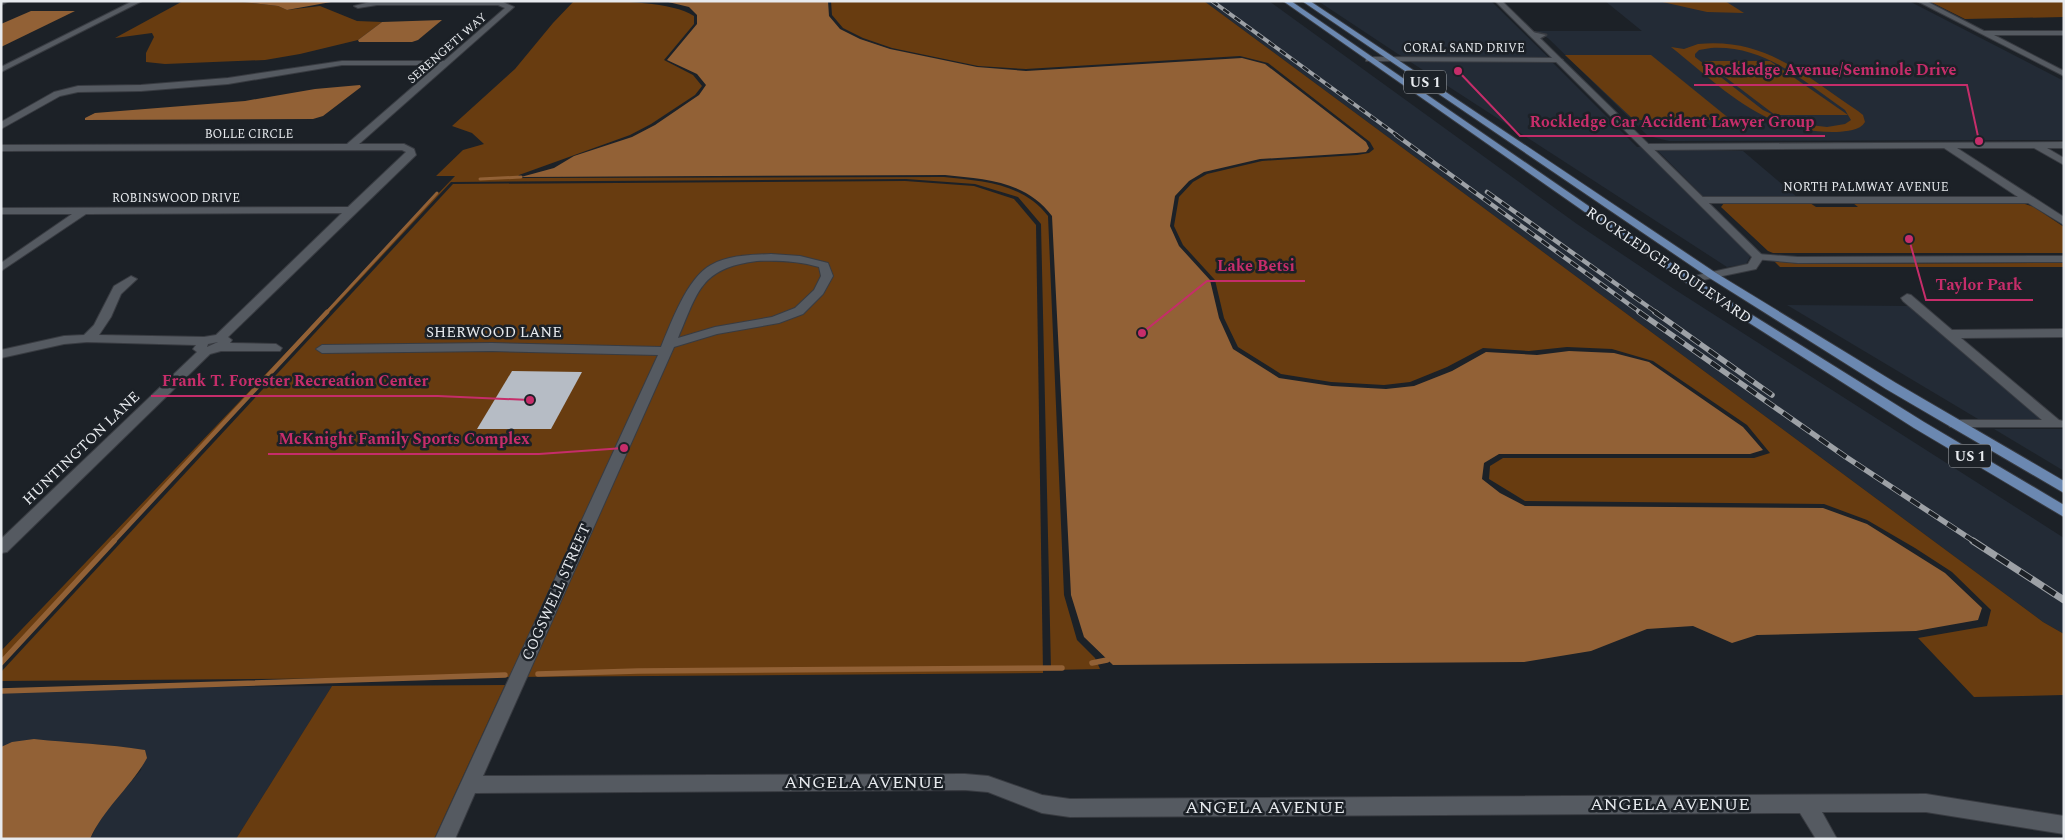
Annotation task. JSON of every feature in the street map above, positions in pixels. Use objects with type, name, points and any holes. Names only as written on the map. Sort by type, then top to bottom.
[{"type":"main road","name":"ROCKLEDGE BOULEVARD","points":[[1286,1],[1689,280],[1919,426],[2064,512]]},
{"type":"main road","name":"ROCKLEDGE BOULEVARD","points":[[1297,1],[1307,3],[1712,275],[1955,424],[2064,488]]},
{"type":"main road","points":[[1449,115],[1477,126],[1495,130]]},
{"type":"main road","points":[[1479,136],[1499,140],[1522,148]]},
{"type":"main road","points":[[1877,399],[1934,420],[1955,424]]},
{"type":"main road","points":[[1919,426],[1960,438],[2015,459]]},
{"type":"street","points":[[1,3],[6,1]]},
{"type":"street","points":[[3,69],[139,1]]},
{"type":"street","points":[[1498,1],[1757,254],[1798,260],[2064,259]]},
{"type":"street","points":[[1920,1],[2064,74]]},
{"type":"street","name":"SERENGETI WAY","points":[[350,147],[510,7],[502,2],[377,3],[358,6]]},
{"type":"street","points":[[1981,32],[2064,33]]},
{"type":"street","name":"CORAL SAND DRIVE","points":[[1369,59],[1559,60]]},
{"type":"street","points":[[1,126],[57,94],[78,88],[141,88],[228,81],[342,63],[447,63]]},
{"type":"street","points":[[1648,147],[2064,145]]},
{"type":"street","points":[[1948,146],[2064,222]]},
{"type":"street","points":[[2037,146],[2064,162]]},
{"type":"street","name":"BOLLE CIRCLE","points":[[1,148],[404,147],[411,151],[411,155],[352,210]]},
{"type":"street","name":"NORTH PALMWAY AVENUE","points":[[1701,200],[2030,200]]},
{"type":"street","points":[[221,343],[352,210]]},
{"type":"street","name":"ROBINSWOOD DRIVE","points":[[1,211],[352,210]]},
{"type":"street","points":[[1,268],[83,211]]},
{"type":"street","points":[[1689,280],[1752,268],[1757,254]]},
{"type":"street","name":"COGSWELL STREET","points":[[445,839],[468,785],[692,293],[704,276],[718,266],[746,259],[807,259],[824,265],[827,276],[819,292],[799,310],[775,320],[715,331],[667,348]]},
{"type":"street","points":[[87,338],[102,324],[113,294],[119,286],[131,279]]},
{"type":"street","points":[[1908,298],[1949,334],[2060,424]]},
{"type":"street","points":[[1949,334],[2064,333]]},
{"type":"street","points":[[1,354],[64,340],[87,338],[205,346],[221,343],[276,348]]},
{"type":"street","name":"HUNTINGTON LANE","points":[[1,548],[205,346]]},
{"type":"street","name":"SHERWOOD LANE","points":[[322,349],[492,347],[667,348]]},
{"type":"street","points":[[1955,424],[2060,424]]},
{"type":"street","name":"ANGELA AVENUE","points":[[468,785],[965,782],[988,784],[1042,804],[1070,808],[1805,803],[1926,804],[2064,825]]},
{"type":"street","points":[[1805,803],[1827,839]]},
{"type":"shaded area","points":[[183,1],[233,1],[278,6],[287,10],[320,6],[357,21],[382,22],[358,40],[265,60],[165,64],[146,62],[146,53],[154,37],[152,33],[115,38]]},
{"type":"shaded area","points":[[233,1],[331,2],[287,10],[278,6]]},
{"type":"shaded area","points":[[574,1],[654,4],[670,7],[694,16],[694,24],[664,60],[693,75],[702,86],[695,95],[651,124],[630,135],[519,175],[517,178],[944,177],[987,182],[1014,190],[1038,205],[1048,216],[1064,595],[1077,640],[1095,658],[1100,669],[1051,670],[1041,224],[1018,197],[975,184],[906,179],[451,182],[1,664],[1,651],[455,176],[436,176],[463,150],[484,144],[472,133],[452,126],[515,69]]},
{"type":"shaded area","points":[[664,1],[828,1],[829,16],[840,29],[860,39],[890,49],[977,67],[1026,71],[1242,58],[1265,64],[1366,142],[1369,148],[1366,152],[1260,159],[1204,172],[1189,181],[1175,196],[1170,226],[1179,246],[1210,280],[1219,318],[1233,349],[1279,378],[1332,386],[1386,389],[1414,386],[1452,371],[1486,352],[1537,355],[1569,351],[1614,353],[1649,362],[1743,427],[1763,450],[1750,454],[1499,454],[1484,463],[1482,479],[1500,493],[1525,506],[1823,508],[1867,524],[1945,573],[1982,608],[1978,620],[1916,631],[1757,635],[1732,643],[1693,626],[1647,629],[1591,651],[1524,662],[1113,665],[1084,637],[1071,595],[1052,216],[1042,204],[1030,195],[1004,184],[975,178],[945,175],[521,177],[554,168],[574,156],[632,137],[655,125],[699,95],[706,85],[697,74],[667,60],[697,24],[697,15],[689,7]]},
{"type":"shaded area","points":[[831,1],[1204,1],[2043,622],[2064,634],[2064,695],[1974,697],[1918,638],[1987,626],[1991,610],[1952,572],[1867,520],[1824,504],[1525,501],[1489,479],[1490,466],[1503,458],[1754,458],[1770,453],[1747,425],[1653,361],[1612,349],[1567,347],[1529,351],[1483,348],[1447,367],[1410,382],[1384,385],[1331,382],[1281,374],[1238,347],[1224,318],[1215,280],[1183,245],[1174,226],[1179,197],[1193,182],[1207,174],[1262,161],[1357,155],[1369,153],[1374,149],[1370,142],[1268,63],[1240,56],[1026,69],[978,66],[892,48],[863,38],[843,28],[832,15]]},
{"type":"shaded area","points":[[1204,1],[1269,1],[1577,224],[1674,289],[2064,538],[2064,634],[2043,622]]},
{"type":"shaded area","points":[[1318,1],[1491,1],[1549,58],[1404,58]]},
{"type":"shaded area","points":[[1605,1],[1909,1],[2064,81],[2064,140],[1669,141],[1648,136],[1549,39],[1537,31],[1642,31]]},
{"type":"shaded area","points":[[1658,1],[1725,1],[1744,13],[1707,12]]},
{"type":"shaded area","points":[[1929,1],[2064,1],[2064,17],[1965,19]]},
{"type":"shaded area","points":[[31,11],[75,11],[1,47],[1,24]]},
{"type":"shaded area","points":[[442,20],[418,40],[412,42],[359,42],[358,40],[382,22]]},
{"type":"shaded area","points":[[1722,43],[1764,53],[1784,62],[1820,85],[1863,115],[1865,122],[1860,127],[1848,131],[1811,131],[1766,117],[1728,93],[1671,47],[1684,49],[1698,44]],"holes":[[[1711,48],[1749,52],[1782,67],[1845,110],[1851,120],[1845,124],[1827,127],[1801,124],[1780,118],[1763,110],[1695,57],[1699,50]]]},
{"type":"shaded area","points":[[1565,55],[1651,55],[1731,120],[1634,120]]},
{"type":"shaded area","points":[[1409,61],[1552,62],[1637,147],[1644,147],[1751,255],[1746,264],[1727,267]]},
{"type":"shaded area","points":[[1704,61],[1770,61],[1848,115],[1775,115]]},
{"type":"shaded area","points":[[360,85],[361,87],[323,116],[313,119],[85,120],[85,118],[95,113],[245,101],[315,89]]},
{"type":"shaded area","points":[[1656,149],[1743,151],[1797,197],[1704,197]]},
{"type":"shaded area","points":[[905,181],[974,186],[1014,199],[1036,225],[1043,673],[1,681],[1,672],[453,184]]},
{"type":"shaded area","points":[[2019,202],[2034,207],[2064,227],[2064,253],[1773,253],[1768,251],[1721,207],[1724,203],[1810,203],[1816,207],[1858,207],[1853,203]]},
{"type":"shaded area","points":[[1774,261],[1801,264],[2064,263],[2064,267],[1780,267]]},
{"type":"shaded area","points":[[1787,305],[1910,306],[2042,419],[1978,419]]},
{"type":"shaded area","points":[[1994,429],[2064,429],[2064,471]]},
{"type":"shaded area","points":[[505,685],[434,839],[236,839],[332,686]]},
{"type":"shaded area","points":[[332,686],[236,839],[90,839],[102,816],[141,770],[145,750],[96,744],[1,747],[1,688]]},
{"type":"shaded area","points":[[34,739],[145,750],[147,758],[141,769],[103,817],[90,839],[1,839],[1,747],[12,742]]},
{"type":"building","points":[[512,371],[582,372],[551,429],[477,429]]},
{"type":"waterway","points":[[480,179],[521,177]]},
{"type":"waterway","points":[[326,313],[437,193]]},
{"type":"waterway","points":[[113,542],[327,312]]},
{"type":"waterway","points":[[1,663],[114,541]]},
{"type":"waterway","points":[[1092,663],[1107,660]]},
{"type":"waterway","points":[[538,674],[638,671],[1062,668]]},
{"type":"waterway","points":[[1,691],[505,675]]},
{"type":"railway","points":[[1212,1],[1398,136]]},
{"type":"railway","points":[[1396,135],[1641,313]]},
{"type":"railway","points":[[1487,192],[1657,313]]},
{"type":"railway","points":[[1639,312],[1846,457],[1975,542]]},
{"type":"railway","points":[[1655,312],[1772,395]]},
{"type":"railway","points":[[1973,541],[2064,600]]},
{"type":"place","name":"Rockledge Car Accident Lawyer Group","points":[[1458,71]]},
{"type":"place","name":"Rockledge Avenue/Seminole Drive","points":[[1979,141]]},
{"type":"place","name":"Taylor Park","points":[[1909,239]]},
{"type":"place","name":"Lake Betsi","points":[[1142,333]]},
{"type":"place","name":"Frank T. Forester Recreation Center","points":[[530,400]]},
{"type":"place","name":"McKnight Family Sports Complex","points":[[624,448]]}]
